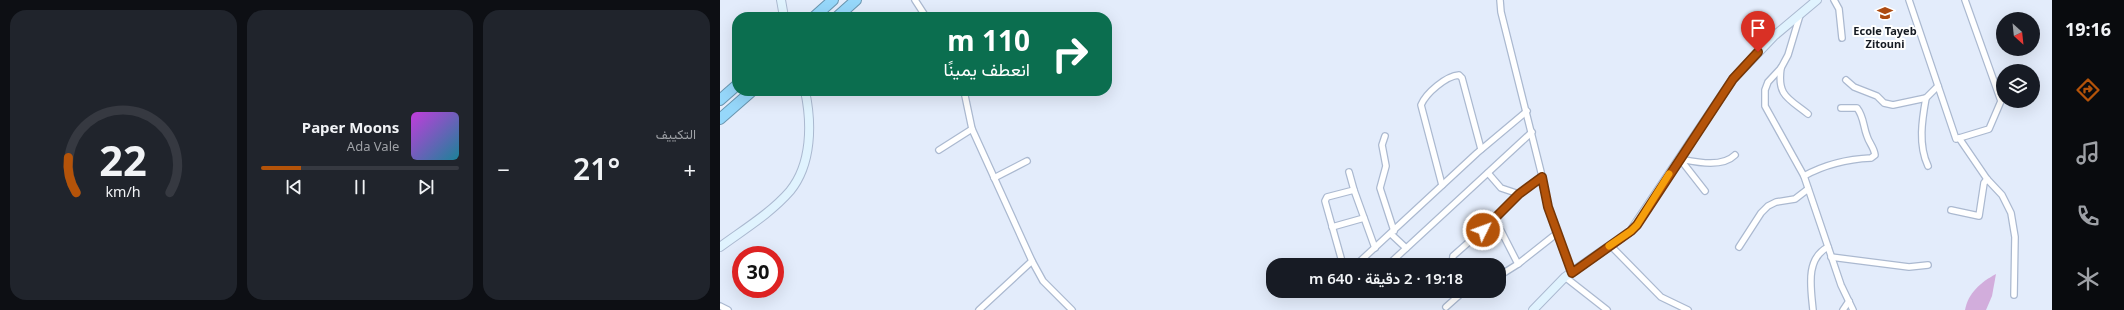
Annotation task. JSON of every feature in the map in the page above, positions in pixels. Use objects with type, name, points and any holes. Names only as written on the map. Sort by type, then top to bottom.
[{"type":"highway","points":[[820,12],[833,0]]},
{"type":"highway","points":[[843,12],[856,0]]},
{"type":"highway","points":[[720,100],[732,89]]},
{"type":"highway","points":[[720,119],[746,96]]},
{"type":"street","points":[[781,0],[783,12]]},
{"type":"street","points":[[915,0],[923,12]]},
{"type":"street","points":[[1500,0],[1501,12],[1527,111],[1548,207],[1556,234],[1572,273]]},
{"type":"street","points":[[1533,310],[1564,278],[1631,231],[1637,225],[1733,79],[1749,60],[1817,0]]},
{"type":"street","points":[[1834,0],[1839,9],[1842,38]]},
{"type":"street","points":[[1909,0],[1956,139],[1959,138],[1987,179],[2002,195],[2011,213],[2015,237],[2014,295]]},
{"type":"street","points":[[1959,138],[1990,129],[2001,101],[1965,0]]},
{"type":"street","points":[[1801,13],[1788,54],[1781,68],[1768,82],[1765,90],[1764,106],[1804,176],[1831,257],[1853,310]]},
{"type":"street","points":[[1781,68],[1779,86],[1784,94],[1808,114]]},
{"type":"street","points":[[1442,185],[1421,105],[1445,80],[1456,75],[1460,75],[1462,78],[1481,150]]},
{"type":"street","points":[[1846,80],[1854,87],[1877,96],[1884,103],[1893,105],[1926,98],[1938,86]]},
{"type":"street","points":[[720,247],[778,203],[796,183],[804,164],[808,144],[809,118],[806,96]]},
{"type":"street","points":[[965,96],[972,129],[1032,261],[1043,282],[1072,310]]},
{"type":"street","points":[[1926,98],[1921,145],[1922,155],[1928,166]]},
{"type":"street","points":[[1804,176],[1817,169],[1859,158],[1871,158],[1875,155],[1865,130],[1861,113],[1857,108],[1841,108]]},
{"type":"street","points":[[1364,258],[1442,185],[1527,111]]},
{"type":"street","points":[[939,150],[972,129]]},
{"type":"street","points":[[1395,258],[1532,132]]},
{"type":"street","points":[[1385,136],[1382,145],[1386,166],[1380,188],[1392,232],[1406,248]]},
{"type":"street","points":[[1680,159],[1719,162],[1729,161],[1735,156]]},
{"type":"street","points":[[1680,159],[1706,191]]},
{"type":"street","points":[[994,178],[1027,161]]},
{"type":"street","points":[[1349,172],[1375,248]]},
{"type":"street","points":[[1488,173],[1500,188],[1519,194]]},
{"type":"street","points":[[1453,258],[1453,256],[1495,220],[1519,194],[1542,177]]},
{"type":"street","points":[[1951,210],[1979,216],[1984,183],[1987,179]]},
{"type":"street","points":[[1739,247],[1761,213],[1768,206],[1776,202],[1795,199],[1808,189]]},
{"type":"street","points":[[1341,258],[1325,198],[1354,190]]},
{"type":"street","points":[[1332,227],[1364,218]]},
{"type":"street","points":[[1495,220],[1518,264]]},
{"type":"street","points":[[1506,272],[1556,234]]},
{"type":"street","points":[[1610,245],[1660,297],[1688,310]]},
{"type":"street","points":[[1813,310],[1812,264],[1820,251],[1828,247]]},
{"type":"street","points":[[1831,257],[1909,267],[1928,264]]},
{"type":"street","points":[[979,310],[1032,261]]},
{"type":"street","points":[[1564,278],[1607,310]]},
{"type":"street","points":[[1446,307],[1456,298]]},
{"type":"street","points":[[1842,310],[1849,301]]},
{"type":"street","points":[[720,306],[728,310]]},
{"type":"shaded area","points":[[1996,274],[1992,296],[1986,310],[1965,310],[1972,293],[1985,281]]},
{"type":"slow traffic","points":[[1609,246],[1637,225],[1646,208],[1669,174]]},
{"type":"place","name":"Ecole Tayeb Zitouni","points":[[1885,13]]},
{"type":"route","points":[[1483,230],[1495,220],[1519,194],[1542,177],[1548,207],[1572,273],[1631,231],[1637,225],[1646,208],[1733,79],[1758,52]]}]
